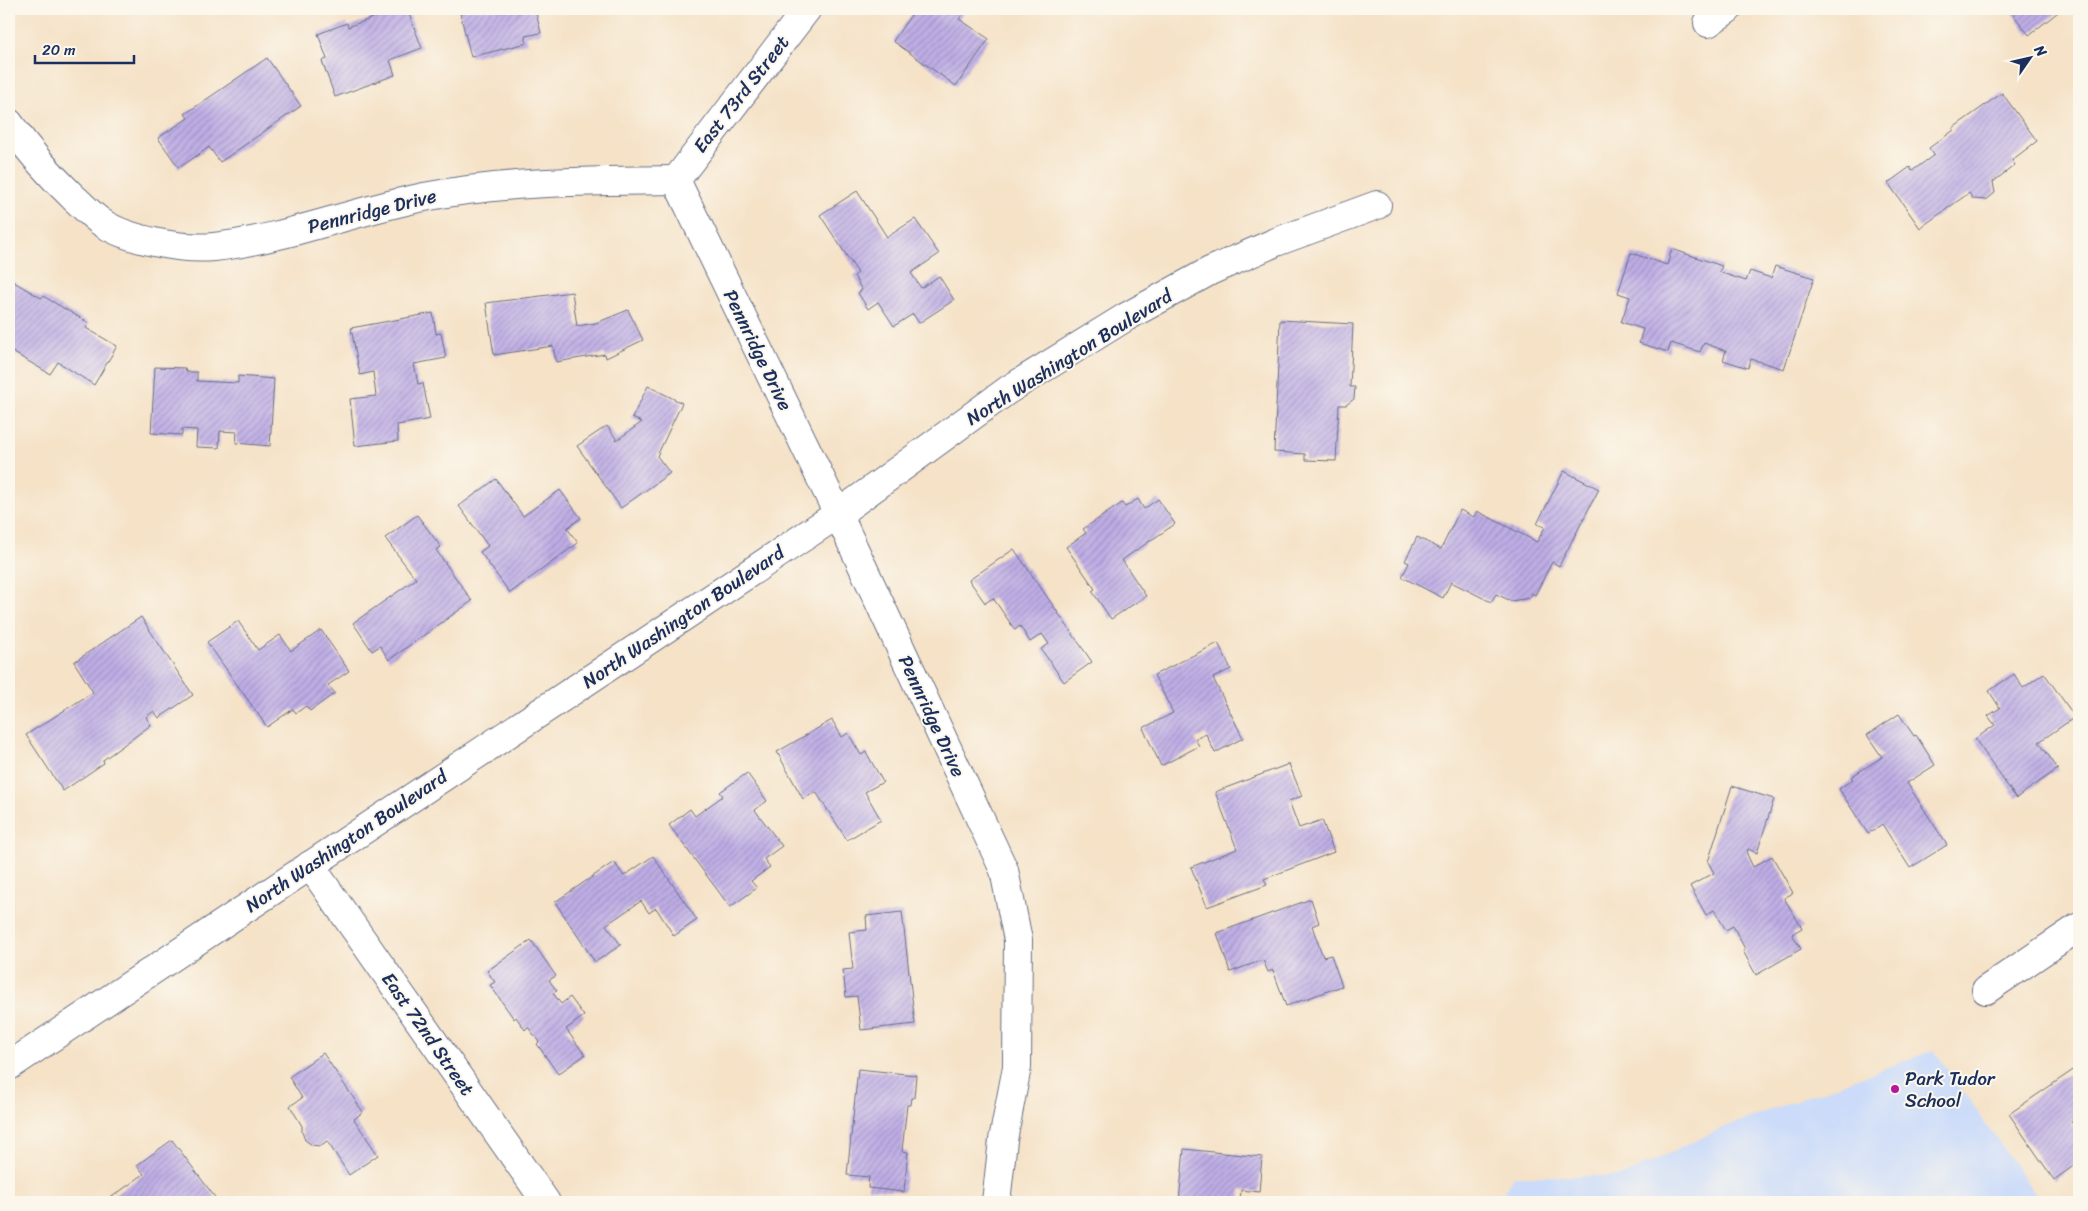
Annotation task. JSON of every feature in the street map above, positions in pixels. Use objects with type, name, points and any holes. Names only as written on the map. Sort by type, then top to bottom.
[{"type":"street","name":"East 73rd Street","points":[[676,180],[807,9]]},
{"type":"street","name":"Pennridge Drive","points":[[9,123],[55,180],[102,222],[139,239],[197,247],[213,247],[255,240],[399,203],[454,192],[530,183],[676,180],[838,514],[1004,870],[1018,940],[1017,1067],[1003,1140],[996,1202]]},
{"type":"street","name":"North Washington Boulevard","points":[[9,1066],[838,514],[1008,390],[1126,317],[1218,268],[1276,242],[1377,205]]},
{"type":"street","name":"East 72nd Street","points":[[310,866],[546,1202]]},
{"type":"street","points":[[1986,990],[2079,927]]},
{"type":"shaded area","name":"Park Tudor School","points":[[1934,1050],[2041,1202],[1500,1202],[1513,1176],[1622,1176],[1722,1128]]},
{"type":"building","points":[[397,9],[407,9],[422,48],[390,60],[395,75],[335,97],[322,61],[327,59],[318,34],[347,23],[348,27]]},
{"type":"building","points":[[459,9],[535,9],[541,33],[525,36],[527,43],[471,57]]},
{"type":"building","points":[[915,9],[966,9],[959,19],[989,39],[956,86],[893,41]]},
{"type":"building","points":[[2009,9],[2062,9],[2029,35]]},
{"type":"building","points":[[267,58],[301,106],[220,162],[209,147],[179,168],[158,138],[188,118],[185,114]]},
{"type":"building","points":[[2002,93],[2037,141],[2012,160],[2015,165],[1993,182],[1995,193],[1986,200],[1973,199],[1969,193],[1920,228],[1888,183],[1910,167],[1912,171],[1934,155],[1929,148],[1954,130],[1953,128]]},
{"type":"building","points":[[857,191],[887,237],[915,219],[939,254],[911,273],[921,288],[939,276],[954,300],[919,323],[913,314],[894,326],[878,302],[868,309],[858,293],[862,290],[854,276],[858,273],[820,215]]},
{"type":"building","points":[[1672,249],[1722,266],[1719,272],[1746,281],[1750,271],[1771,278],[1775,266],[1814,278],[1784,369],[1751,359],[1748,368],[1723,360],[1726,351],[1704,343],[1700,352],[1671,343],[1668,352],[1639,343],[1643,329],[1621,322],[1630,297],[1618,293],[1631,253],[1667,265]]},
{"type":"building","points":[[9,279],[89,323],[86,328],[117,346],[94,385],[58,362],[50,374],[9,350]]},
{"type":"building","points":[[572,292],[577,326],[596,323],[628,310],[643,340],[606,358],[605,354],[556,362],[553,346],[494,355],[486,303]]},
{"type":"building","points":[[433,313],[436,334],[441,333],[446,358],[414,364],[418,384],[423,383],[430,419],[397,425],[398,441],[355,446],[350,399],[376,396],[373,372],[360,375],[351,328]]},
{"type":"building","points":[[1280,320],[1353,324],[1350,387],[1355,387],[1354,399],[1346,405],[1339,405],[1336,461],[1305,460],[1305,454],[1274,452]]},
{"type":"building","points":[[155,367],[185,368],[186,372],[197,372],[197,381],[238,383],[238,376],[274,379],[270,446],[236,443],[237,432],[220,431],[219,448],[196,447],[197,430],[182,429],[182,435],[151,433]]},
{"type":"building","points":[[648,386],[682,403],[657,456],[670,473],[621,508],[577,446],[607,426],[617,440],[642,422],[632,418]]},
{"type":"building","points":[[1564,471],[1599,489],[1559,566],[1552,562],[1535,595],[1532,593],[1530,598],[1511,601],[1496,594],[1491,602],[1451,582],[1443,598],[1402,577],[1409,563],[1405,561],[1417,537],[1441,549],[1460,510],[1474,517],[1477,511],[1537,542],[1545,527],[1537,524]]},
{"type":"building","points":[[496,479],[523,516],[560,490],[581,518],[567,528],[578,543],[510,593],[480,552],[488,546],[459,506]]},
{"type":"building","points":[[1138,499],[1144,509],[1158,499],[1175,524],[1122,560],[1146,596],[1111,619],[1092,591],[1095,589],[1066,547],[1086,533],[1083,529],[1122,503],[1125,507]]},
{"type":"building","points":[[417,515],[441,547],[436,550],[472,601],[389,660],[380,646],[372,651],[353,623],[416,579],[385,538]]},
{"type":"building","points":[[1014,549],[1092,662],[1064,682],[1041,649],[1049,644],[1042,634],[1030,642],[1020,626],[1015,630],[993,598],[985,603],[969,580]]},
{"type":"building","points":[[141,617],[193,695],[159,718],[154,711],[146,717],[151,725],[103,760],[104,763],[63,791],[26,735],[93,692],[74,662]]},
{"type":"building","points":[[238,621],[258,650],[280,635],[291,651],[321,630],[349,671],[328,685],[335,693],[310,711],[306,706],[296,713],[293,709],[267,727],[207,642]]},
{"type":"building","points":[[1218,643],[1231,669],[1213,678],[1243,738],[1215,753],[1206,734],[1195,739],[1199,746],[1161,766],[1143,728],[1173,713],[1154,675]]},
{"type":"building","points":[[2044,673],[2075,717],[2039,742],[2058,769],[2016,798],[1975,739],[1995,725],[1988,716],[2000,708],[1989,691],[2014,674],[2023,688]]},
{"type":"building","points":[[1899,714],[1914,736],[1916,735],[1935,765],[1907,783],[1947,845],[1910,868],[1882,824],[1868,834],[1839,789],[1853,779],[1851,777],[1882,757],[1867,735]]},
{"type":"building","points":[[832,720],[842,737],[848,733],[861,755],[866,752],[883,782],[865,792],[881,820],[847,840],[816,792],[803,799],[777,752]]},
{"type":"building","points":[[1289,764],[1302,796],[1289,801],[1299,828],[1322,820],[1334,852],[1264,879],[1267,885],[1207,907],[1191,867],[1237,849],[1215,792]]},
{"type":"building","points":[[747,773],[767,801],[755,810],[782,846],[764,859],[770,867],[751,881],[757,888],[730,907],[669,825],[690,809],[695,816],[723,796],[720,792]]},
{"type":"building","points":[[1732,786],[1774,799],[1757,853],[1748,849],[1747,854],[1753,867],[1772,856],[1793,893],[1784,898],[1802,928],[1792,934],[1801,949],[1756,975],[1743,951],[1745,949],[1733,926],[1726,930],[1714,910],[1706,915],[1690,886],[1714,873],[1708,862]]},
{"type":"building","points":[[653,856],[697,920],[674,936],[656,908],[649,913],[641,901],[606,925],[621,945],[595,962],[555,902],[614,862],[624,876]]},
{"type":"building","points":[[1311,899],[1319,923],[1312,926],[1323,957],[1331,955],[1342,986],[1286,1006],[1273,970],[1268,972],[1263,960],[1230,972],[1217,933]]},
{"type":"building","points":[[902,912],[915,1024],[861,1030],[857,996],[846,997],[843,970],[853,969],[849,932],[867,930],[866,916]]},
{"type":"building","points":[[531,940],[556,976],[549,980],[557,991],[553,993],[561,1004],[570,997],[584,1016],[566,1029],[585,1055],[558,1074],[537,1044],[539,1042],[528,1027],[525,1030],[516,1017],[514,1019],[490,985],[495,982],[487,971]]},
{"type":"building","points":[[323,1053],[363,1112],[354,1119],[378,1155],[349,1175],[327,1141],[320,1146],[312,1145],[305,1140],[302,1126],[290,1106],[302,1098],[289,1077]]},
{"type":"building","points":[[2079,1066],[2079,1115],[2071,1121],[2079,1134],[2079,1162],[2054,1180],[2009,1114]]},
{"type":"building","points":[[858,1069],[916,1075],[914,1098],[911,1098],[910,1105],[907,1105],[902,1151],[908,1152],[904,1192],[868,1188],[869,1177],[847,1175]]},
{"type":"building","points":[[172,1140],[217,1200],[214,1202],[112,1202],[109,1199],[144,1174],[137,1165]]},
{"type":"building","points":[[1184,1149],[1262,1157],[1259,1192],[1241,1190],[1240,1202],[1179,1202]]},
{"type":"place","name":"Park Tudor School","points":[[1895,1089]]}]
